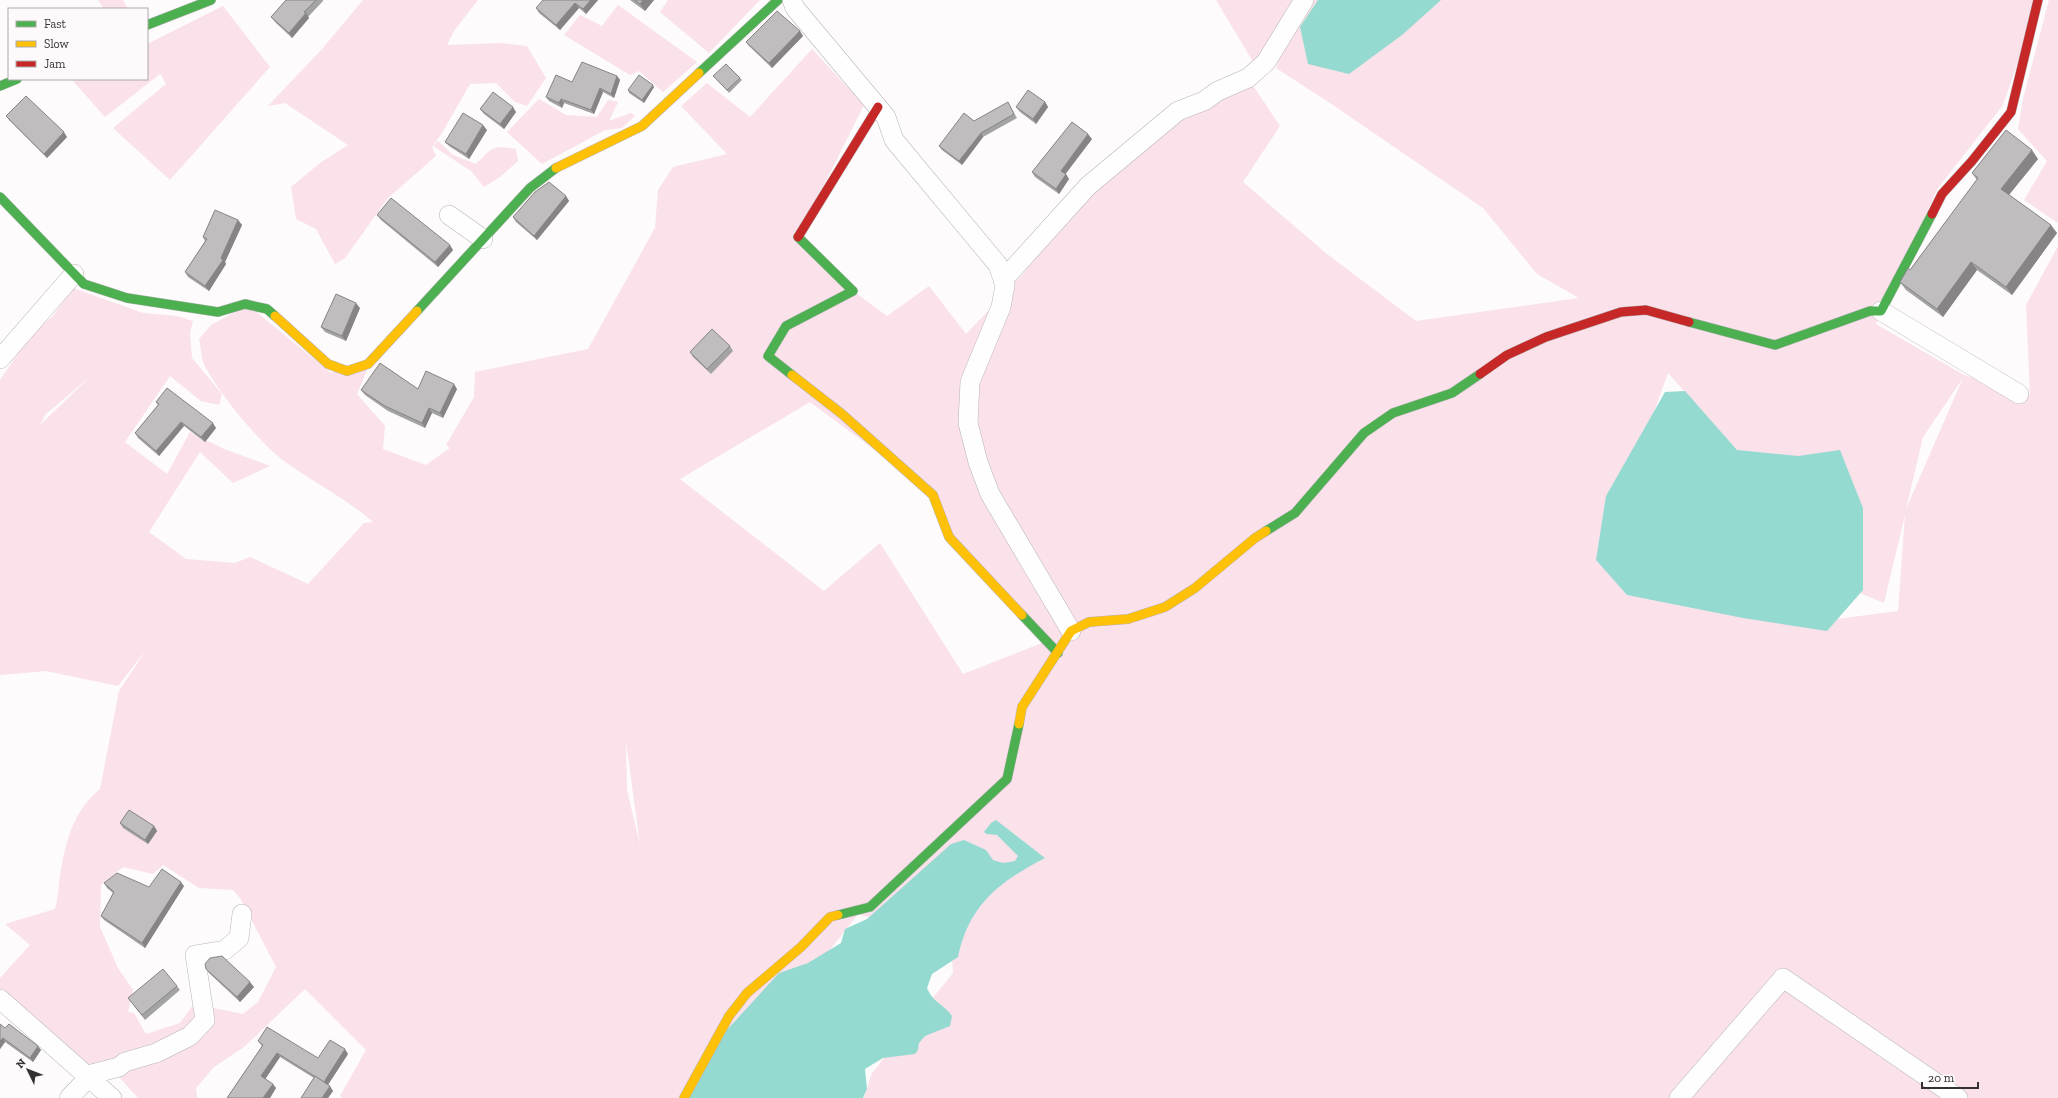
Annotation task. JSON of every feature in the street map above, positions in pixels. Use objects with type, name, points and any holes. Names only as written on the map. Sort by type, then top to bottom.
[{"type":"street","points":[[148,25],[211,0]]},
{"type":"street","points":[[0,197],[84,284],[127,298],[218,312],[245,304],[267,309],[328,364],[347,371],[368,364],[530,188],[554,169],[642,126],[778,0]]},
{"type":"street","points":[[792,0],[795,8],[886,117],[894,140],[998,265],[1005,286],[1002,307],[970,382],[968,423],[978,462],[990,494],[1071,631]]},
{"type":"street","points":[[1003,280],[1088,186],[1178,111],[1204,101],[1218,92],[1248,78],[1266,62],[1304,0]]},
{"type":"street","points":[[1881,311],[1942,194],[2011,112],[2038,0]]},
{"type":"street","points":[[0,86],[15,80]]},
{"type":"street","points":[[878,107],[798,237],[853,292],[786,326],[768,356],[842,414],[933,495],[949,537],[1058,653]]},
{"type":"street","points":[[449,215],[483,239]]},
{"type":"street","points":[[0,359],[74,274]]},
{"type":"street","points":[[684,1098],[729,1016],[747,993],[801,947],[830,917],[870,907],[1007,779],[1022,707],[1071,631],[1089,622],[1128,619],[1165,607],[1195,588],[1255,538],[1295,513],[1364,433],[1393,413],[1452,393],[1507,355],[1546,337],[1621,312],[1646,310],[1776,345],[1870,311],[1881,311],[2019,394]]},
{"type":"street","points":[[69,1098],[88,1077],[119,1067],[125,1062],[156,1053],[190,1036],[205,1020],[195,955],[225,950],[239,938],[242,914]]},
{"type":"street","points":[[1679,1098],[1783,978],[1958,1098]]},
{"type":"street","points":[[0,999],[112,1098]]},
{"type":"shaded area","points":[[98,0],[123,0],[127,8],[103,8]]},
{"type":"shaded area","points":[[363,0],[478,0],[454,31],[447,45],[503,43],[527,46],[546,78],[527,106],[515,102],[496,83],[470,84],[442,133],[432,147],[436,156],[388,198],[345,258],[335,264],[316,229],[296,219],[291,187],[320,163],[348,145],[285,103],[268,106],[322,49]]},
{"type":"shaded area","points":[[668,0],[760,0],[709,53],[660,12]]},
{"type":"shaded area","points":[[1216,0],[2039,0],[2003,105],[1938,188],[1876,324],[1964,375],[2030,395],[2026,305],[2058,246],[2058,1098],[864,1098],[872,1073],[953,973],[951,942],[858,914],[822,960],[679,1098],[343,1098],[340,1096],[366,1050],[305,989],[244,1047],[214,1067],[196,1088],[197,1098],[138,1098],[119,1077],[119,1067],[92,1074],[0,993],[0,978],[30,945],[5,924],[55,909],[63,858],[73,825],[84,806],[100,789],[119,691],[146,650],[118,686],[46,671],[0,675],[0,380],[26,342],[35,331],[53,316],[73,288],[143,313],[177,316],[193,321],[190,333],[192,358],[222,394],[219,405],[201,401],[170,376],[125,442],[167,474],[190,432],[224,449],[270,466],[233,483],[200,452],[149,532],[186,559],[235,563],[250,557],[308,584],[364,523],[373,522],[353,506],[287,463],[266,445],[243,420],[221,392],[204,365],[199,339],[211,325],[248,305],[330,372],[367,370],[357,394],[385,426],[383,449],[426,465],[450,448],[446,445],[474,397],[475,372],[588,349],[655,228],[658,190],[673,167],[727,154],[681,106],[707,83],[750,117],[812,49],[864,105],[798,237],[853,291],[887,316],[929,286],[966,334],[1024,273],[1053,229],[1178,111],[1248,78],[1280,126],[1243,182],[1327,254],[1416,321],[1579,298],[1537,274],[1483,208],[1333,105],[1276,68],[1293,16],[1255,65]],"holes":[[[1668,373],[1737,450],[1852,590],[1884,603],[1905,515],[1898,611],[1837,619],[1643,442]],[[92,375],[40,425],[45,415]],[[1963,378],[1906,509],[1923,437]],[[810,402],[926,488],[949,537],[1047,641],[963,674],[880,543],[824,591],[680,479]],[[626,741],[640,845],[627,790]],[[163,865],[199,888],[233,890],[240,898],[276,967],[258,1002],[243,1014],[214,1008],[195,1002],[180,1023],[146,1034],[134,1013],[128,1012],[133,990],[118,968],[100,927],[101,885],[123,867],[153,874]]]},
{"type":"shaded area","points":[[2049,0],[2058,0],[2058,223],[2024,200],[2047,161],[2018,129],[2023,99]]},
{"type":"shaded area","points":[[618,5],[697,62],[663,92],[639,71],[630,75],[564,35],[580,15],[602,26]]},
{"type":"shaded area","points":[[223,6],[270,67],[170,180],[113,128],[166,84],[157,68],[160,74],[105,117],[73,81],[148,80],[148,44]]},
{"type":"shaded area","points":[[539,99],[566,115],[597,117],[608,100],[618,102],[609,121],[631,113],[635,116],[622,128],[605,130],[542,164],[507,132]]},
{"type":"shaded area","points":[[438,141],[453,155],[476,164],[493,149],[502,147],[516,149],[518,161],[500,177],[484,187],[471,171],[433,146]]},
{"type":"water","points":[[1318,0],[1441,0],[1402,35],[1349,74],[1308,64],[1300,27]]},
{"type":"water","points":[[1685,391],[1737,450],[1798,456],[1840,450],[1863,508],[1863,590],[1827,631],[1743,618],[1627,595],[1596,560],[1606,496],[1665,392]]},
{"type":"water","points":[[996,820],[1045,858],[1014,876],[988,897],[978,909],[970,923],[963,939],[958,957],[932,974],[927,988],[933,997],[952,1016],[950,1026],[925,1036],[919,1043],[918,1050],[915,1054],[883,1058],[865,1069],[867,1089],[863,1098],[684,1098],[714,1044],[779,973],[808,963],[841,943],[845,929],[867,919],[951,844],[964,840],[986,850],[993,860],[1003,863],[1015,861],[1018,856],[997,835],[987,834],[984,832],[991,823]]},
{"type":"building","points":[[286,0],[316,0],[304,12],[306,13],[289,33],[271,17]]},
{"type":"building","points":[[543,0],[591,0],[583,9],[575,3],[556,25],[536,8]]},
{"type":"building","points":[[635,0],[643,0],[640,4]]},
{"type":"building","points":[[777,11],[800,31],[769,63],[746,42]]},
{"type":"building","points":[[582,62],[617,76],[611,94],[600,88],[591,110],[561,99],[559,103],[546,97],[556,75],[572,82]]},
{"type":"building","points":[[726,64],[740,78],[727,90],[713,76]]},
{"type":"building","points":[[639,75],[653,85],[642,100],[628,90]]},
{"type":"building","points":[[1028,90],[1045,102],[1033,119],[1016,107]]},
{"type":"building","points":[[493,92],[513,107],[500,124],[480,109]]},
{"type":"building","points":[[26,96],[64,132],[44,154],[6,116]]},
{"type":"building","points":[[1008,102],[1014,114],[981,133],[959,161],[939,146],[964,113],[974,121]]},
{"type":"building","points":[[463,113],[483,125],[466,154],[445,142]]},
{"type":"building","points":[[1072,122],[1088,134],[1061,171],[1066,174],[1056,189],[1032,172]]},
{"type":"building","points":[[2006,130],[2032,150],[2001,189],[2051,225],[2006,287],[1971,262],[1937,309],[1900,282],[1908,268],[1910,270],[1978,178],[1972,173]]},
{"type":"building","points":[[549,182],[566,196],[534,236],[513,217],[535,192]]},
{"type":"building","points":[[391,198],[450,245],[435,262],[377,215]]},
{"type":"building","points":[[215,210],[238,220],[221,258],[223,260],[205,286],[185,272],[207,239],[203,237]]},
{"type":"building","points":[[336,294],[356,303],[342,336],[321,327]]},
{"type":"building","points":[[712,329],[730,346],[707,369],[690,352]]},
{"type":"building","points":[[380,363],[418,389],[426,371],[454,384],[440,413],[429,408],[422,423],[385,406],[361,390]]},
{"type":"building","points":[[167,388],[213,423],[201,437],[181,422],[156,451],[135,433],[159,404],[156,402]]},
{"type":"building","points":[[129,810],[154,826],[145,840],[120,823]]},
{"type":"building","points":[[162,869],[181,882],[142,943],[101,916],[114,892],[104,883],[117,873],[149,887]]},
{"type":"building","points":[[222,956],[250,982],[237,997],[206,969],[205,964],[210,958]]},
{"type":"building","points":[[163,969],[177,986],[142,1015],[128,998]]},
{"type":"building","points":[[0,1024],[5,1028],[9,1024],[38,1046],[30,1058],[3,1038],[0,1041]]},
{"type":"building","points":[[267,1027],[318,1058],[330,1040],[345,1049],[324,1082],[277,1053],[261,1076],[273,1084],[263,1098],[227,1098],[263,1045],[258,1041]]},
{"type":"building","points":[[315,1076],[330,1086],[322,1098],[301,1098]]},
{"type":"traffic: fast","points":[[148,25],[211,0]]},
{"type":"traffic: fast","points":[[699,73],[778,0]]},
{"type":"traffic: fast","points":[[0,86],[15,80]]},
{"type":"traffic: fast","points":[[417,311],[530,188],[556,168]]},
{"type":"traffic: fast","points":[[0,197],[84,284],[127,298],[218,312],[245,304],[267,309],[275,316]]},
{"type":"traffic: fast","points":[[1689,322],[1775,345],[1870,311],[1881,311],[1932,214]]},
{"type":"traffic: fast","points":[[792,375],[768,356],[786,326],[853,291],[798,237]]},
{"type":"traffic: fast","points":[[1266,531],[1295,513],[1364,433],[1393,413],[1452,393],[1480,374]]},
{"type":"traffic: fast","points":[[1022,615],[1058,653]]},
{"type":"traffic: fast","points":[[838,915],[870,907],[1007,779],[1019,724]]},
{"type":"traffic: slow","points":[[556,168],[642,126],[699,73]]},
{"type":"traffic: slow","points":[[275,316],[328,364],[347,371],[368,364],[417,311]]},
{"type":"traffic: slow","points":[[792,375],[842,414],[933,495],[949,537],[1022,615]]},
{"type":"traffic: slow","points":[[1019,724],[1022,707],[1071,631],[1089,622],[1128,619],[1165,607],[1195,588],[1255,538],[1266,531]]},
{"type":"traffic: slow","points":[[684,1098],[729,1016],[747,993],[801,947],[830,917],[838,915]]},
{"type":"traffic: jam","points":[[1932,214],[1942,194],[1972,161],[2011,112],[2038,0]]},
{"type":"traffic: jam","points":[[798,237],[878,107]]},
{"type":"traffic: jam","points":[[1480,374],[1507,355],[1546,337],[1621,312],[1646,310],[1689,322]]}]
